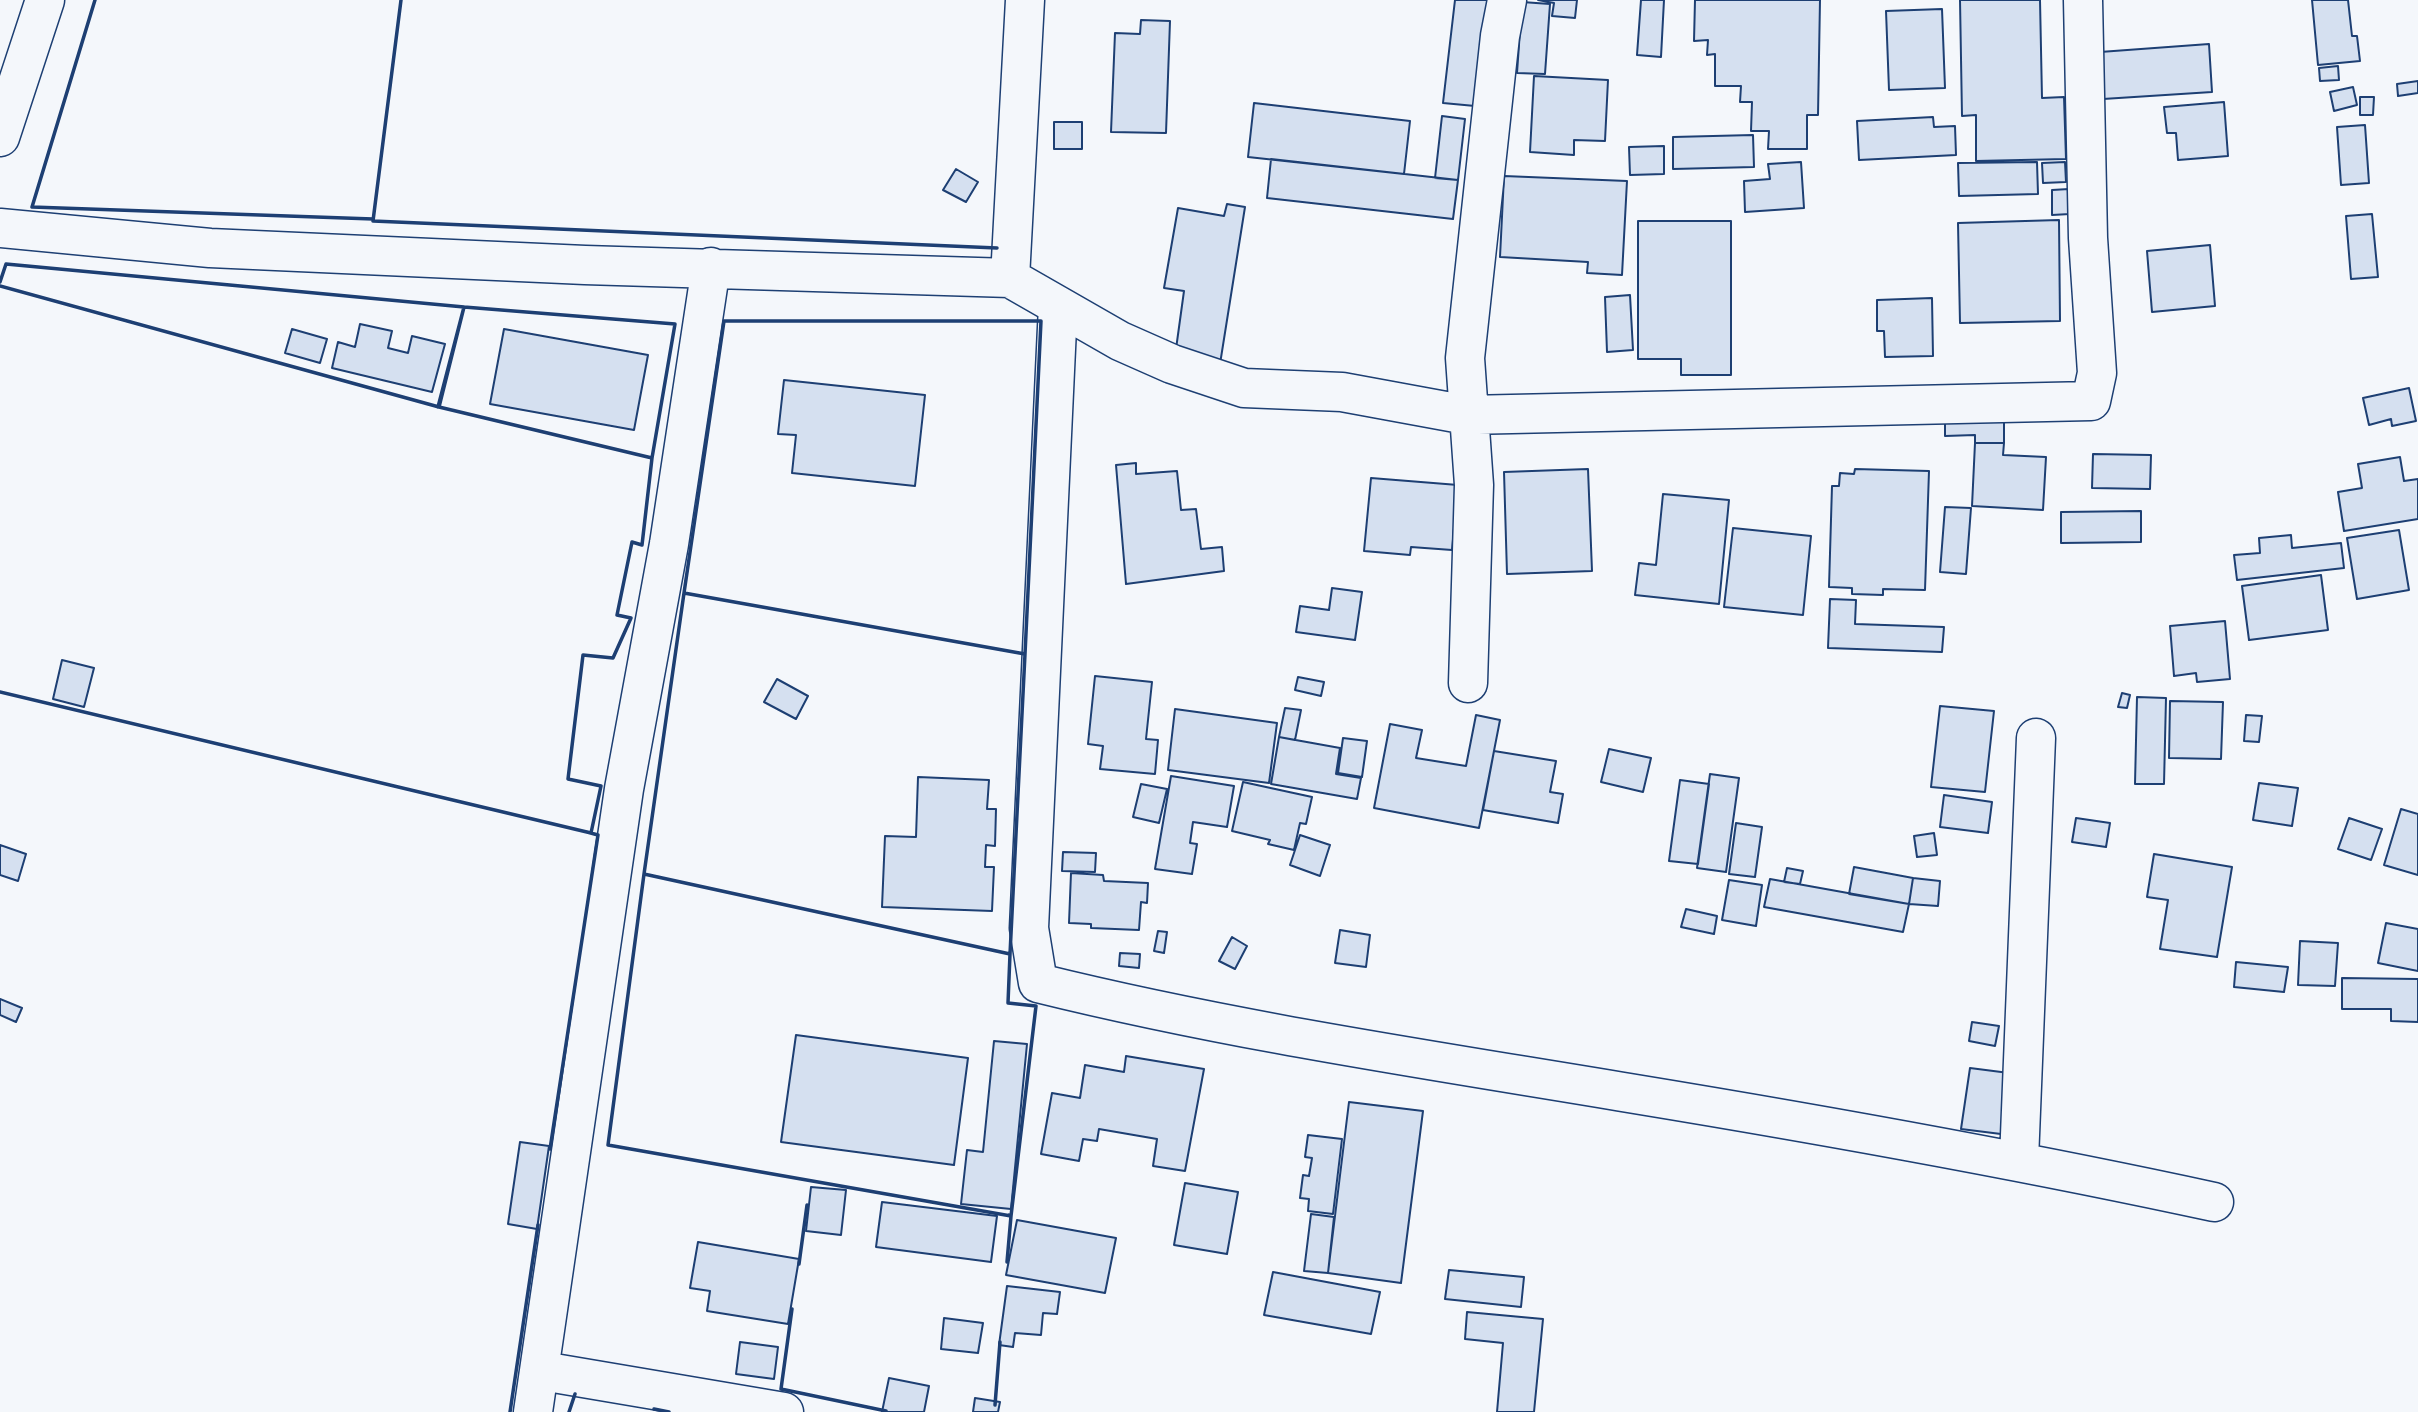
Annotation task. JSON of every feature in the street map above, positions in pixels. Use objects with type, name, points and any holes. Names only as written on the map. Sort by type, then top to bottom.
[{"type":"street","points":[[0,137],[46,0]]},
{"type":"street","points":[[1010,278],[1025,0]]},
{"type":"street","points":[[1468,683],[1474,485],[1465,358],[1500,36],[1507,0]]},
{"type":"street","points":[[0,229],[210,248],[1010,278],[1101,331],[1172,365],[1244,388],[1342,391],[1467,415],[2091,401],[2097,373],[2088,238],[2083,0]]},
{"type":"street","points":[[533,1412],[542,1371],[624,789],[668,544],[711,267]]},
{"type":"street","points":[[1058,306],[1029,928],[1038,983],[1133,1007],[1403,1057],[2019,1160],[2214,1202]]},
{"type":"street","points":[[2019,1160],[2036,738]]},
{"type":"street","points":[[542,1371],[784,1412]]},
{"type":"building","points":[[1455,0],[1488,0],[1475,106],[1443,103]]},
{"type":"building","points":[[1538,0],[1577,0],[1575,18],[1552,16],[1554,3]]},
{"type":"building","points":[[1641,0],[1664,0],[1661,57],[1637,55]]},
{"type":"building","points":[[1695,0],[1820,0],[1818,115],[1807,115],[1807,149],[1768,149],[1769,131],[1751,131],[1752,102],[1740,102],[1741,86],[1715,86],[1715,54],[1707,55],[1708,40],[1694,41]]},
{"type":"building","points":[[1960,0],[2040,0],[2042,98],[2064,97],[2066,159],[1976,161],[1976,115],[1962,116]]},
{"type":"building","points":[[2312,0],[2348,0],[2352,36],[2357,36],[2360,61],[2318,65]]},
{"type":"building","points":[[1522,2],[1550,4],[1545,74],[1517,73]]},
{"type":"building","points":[[1942,9],[1945,88],[1889,90],[1886,11]]},
{"type":"building","points":[[1141,20],[1170,21],[1166,133],[1111,132],[1115,33],[1140,34]]},
{"type":"building","points":[[2209,44],[2212,92],[2103,99],[2100,52]]},
{"type":"building","points":[[2338,66],[2339,80],[2320,81],[2319,68]]},
{"type":"building","points":[[1534,76],[1608,80],[1605,141],[1574,140],[1574,155],[1530,152]]},
{"type":"building","points":[[2418,81],[2418,93],[2398,96],[2397,84]]},
{"type":"building","points":[[2353,87],[2357,105],[2334,111],[2330,92]]},
{"type":"building","points":[[2360,97],[2374,97],[2373,115],[2360,115]]},
{"type":"building","points":[[2224,102],[2228,156],[2178,160],[2176,133],[2167,133],[2164,107]]},
{"type":"building","points":[[1254,103],[1410,121],[1404,174],[1248,157]]},
{"type":"building","points":[[1442,116],[1465,119],[1458,180],[1435,178]]},
{"type":"building","points":[[1933,117],[1934,127],[1955,126],[1956,155],[1859,160],[1857,121]]},
{"type":"building","points":[[1054,122],[1082,122],[1082,149],[1054,149]]},
{"type":"building","points":[[2365,125],[2369,183],[2341,185],[2337,127]]},
{"type":"building","points":[[1753,135],[1754,167],[1673,169],[1673,137]]},
{"type":"building","points":[[1664,146],[1664,174],[1630,175],[1629,147]]},
{"type":"building","points":[[1271,159],[1458,180],[1453,219],[1267,198]]},
{"type":"building","points":[[1801,162],[1804,208],[1745,212],[1744,181],[1770,179],[1768,164]]},
{"type":"building","points":[[2037,162],[2038,194],[1959,196],[1958,163]]},
{"type":"building","points":[[2065,162],[2066,182],[2043,183],[2042,163]]},
{"type":"building","points":[[956,169],[978,182],[966,202],[943,190]]},
{"type":"building","points":[[1504,176],[1627,181],[1622,275],[1587,273],[1588,262],[1500,257]]},
{"type":"building","points":[[2069,189],[2070,214],[2052,215],[2052,190]]},
{"type":"building","points":[[1227,204],[1245,207],[1220,364],[1176,349],[1184,291],[1164,288],[1178,208],[1224,216]]},
{"type":"building","points":[[2372,214],[2378,277],[2351,279],[2346,216]]},
{"type":"building","points":[[2059,220],[2060,321],[1960,323],[1958,223]]},
{"type":"building","points":[[1638,221],[1731,221],[1731,375],[1681,375],[1681,359],[1638,359]]},
{"type":"building","points":[[2210,245],[2215,306],[2152,312],[2147,251]]},
{"type":"building","points":[[1630,295],[1633,350],[1607,352],[1605,297]]},
{"type":"building","points":[[1932,298],[1933,356],[1885,357],[1884,331],[1877,331],[1877,300]]},
{"type":"building","points":[[360,324],[392,331],[388,348],[408,353],[412,336],[445,344],[432,392],[332,368],[338,342],[355,347]]},
{"type":"building","points":[[292,329],[327,339],[320,363],[285,353]]},
{"type":"building","points":[[504,329],[648,355],[634,430],[490,404]]},
{"type":"building","points":[[784,380],[925,395],[915,486],[792,473],[796,435],[778,434]]},
{"type":"building","points":[[2409,388],[2416,421],[2392,426],[2391,419],[2369,425],[2363,398]]},
{"type":"building","points":[[1945,415],[2004,415],[2004,443],[1975,443],[1975,435],[1945,436]]},
{"type":"building","points":[[1975,443],[2004,443],[2003,455],[2046,457],[2043,510],[1972,506]]},
{"type":"building","points":[[2093,454],[2151,455],[2150,489],[2092,488]]},
{"type":"building","points":[[2400,457],[2404,481],[2418,479],[2418,519],[2344,531],[2338,492],[2362,488],[2358,464]]},
{"type":"building","points":[[1136,463],[1136,474],[1177,471],[1181,510],[1196,509],[1201,549],[1222,547],[1224,571],[1126,584],[1116,465]]},
{"type":"building","points":[[1588,469],[1592,571],[1507,574],[1504,472]]},
{"type":"building","points":[[1855,469],[1929,471],[1925,590],[1883,589],[1883,595],[1852,594],[1852,588],[1829,587],[1832,486],[1839,486],[1840,473],[1854,474]]},
{"type":"building","points":[[1371,478],[1458,485],[1452,550],[1411,547],[1410,555],[1364,551]]},
{"type":"building","points":[[1663,494],[1729,500],[1719,604],[1635,595],[1639,563],[1656,565]]},
{"type":"building","points":[[1945,507],[1971,508],[1966,574],[1940,572]]},
{"type":"building","points":[[2141,511],[2141,542],[2061,543],[2061,512]]},
{"type":"building","points":[[1733,528],[1811,536],[1803,615],[1724,607]]},
{"type":"building","points":[[2399,530],[2409,590],[2357,599],[2347,538]]},
{"type":"building","points":[[2291,535],[2292,548],[2341,543],[2344,568],[2237,580],[2234,555],[2260,553],[2259,538]]},
{"type":"building","points":[[2321,575],[2328,630],[2249,640],[2242,586]]},
{"type":"building","points":[[1332,588],[1362,592],[1355,640],[1296,632],[1300,606],[1329,610]]},
{"type":"building","points":[[1830,599],[1856,600],[1855,624],[1944,627],[1942,652],[1828,648]]},
{"type":"building","points":[[2225,621],[2230,679],[2197,682],[2196,673],[2174,676],[2170,626]]},
{"type":"building","points":[[62,660],[94,668],[84,707],[53,699]]},
{"type":"building","points":[[1095,676],[1152,682],[1146,739],[1158,740],[1155,774],[1100,769],[1103,746],[1088,744]]},
{"type":"building","points":[[1298,677],[1324,682],[1321,696],[1295,690]]},
{"type":"building","points":[[777,679],[808,696],[796,719],[764,702]]},
{"type":"building","points":[[2122,693],[2130,695],[2127,708],[2118,707]]},
{"type":"building","points":[[2137,697],[2166,698],[2164,784],[2135,784]]},
{"type":"building","points":[[2170,701],[2223,702],[2221,759],[2169,758]]},
{"type":"building","points":[[1940,706],[1994,711],[1985,792],[1931,787]]},
{"type":"building","points":[[1285,708],[1301,710],[1295,740],[1279,737]]},
{"type":"building","points":[[1175,709],[1277,723],[1269,783],[1168,770]]},
{"type":"building","points":[[1476,715],[1500,720],[1479,828],[1374,808],[1390,724],[1422,730],[1416,758],[1466,766]]},
{"type":"building","points":[[2246,715],[2262,716],[2259,742],[2244,741]]},
{"type":"building","points":[[1279,737],[1340,748],[1336,774],[1361,778],[1357,799],[1271,784]]},
{"type":"building","points":[[1343,738],[1367,741],[1362,777],[1338,773]]},
{"type":"building","points":[[1609,749],[1651,758],[1643,792],[1601,782]]},
{"type":"building","points":[[1494,751],[1556,761],[1550,792],[1563,794],[1558,823],[1483,810]]},
{"type":"building","points":[[1710,774],[1739,778],[1726,872],[1697,868]]},
{"type":"building","points":[[1171,776],[1234,786],[1227,827],[1193,822],[1190,843],[1197,844],[1192,874],[1155,869]]},
{"type":"building","points":[[918,777],[989,780],[987,809],[996,809],[995,846],[986,845],[985,867],[994,867],[992,911],[882,907],[885,836],[916,837]]},
{"type":"building","points":[[1680,780],[1709,784],[1698,864],[1669,861]]},
{"type":"building","points":[[1243,782],[1312,797],[1306,824],[1300,823],[1294,850],[1268,844],[1270,840],[1232,831]]},
{"type":"building","points":[[2259,783],[2298,788],[2292,826],[2253,820]]},
{"type":"building","points":[[1141,784],[1167,789],[1159,823],[1133,817]]},
{"type":"building","points":[[1944,795],[1992,802],[1988,833],[1940,827]]},
{"type":"building","points":[[2401,809],[2418,814],[2418,875],[2384,865]]},
{"type":"building","points":[[2076,818],[2110,823],[2106,847],[2072,842]]},
{"type":"building","points":[[2349,818],[2382,829],[2371,860],[2338,849]]},
{"type":"building","points":[[1736,823],[1762,827],[1755,877],[1729,874]]},
{"type":"building","points":[[1934,833],[1937,855],[1917,857],[1914,836]]},
{"type":"building","points":[[1300,835],[1330,845],[1320,876],[1290,865]]},
{"type":"building","points":[[0,845],[26,854],[18,881],[0,875]]},
{"type":"building","points":[[1063,852],[1096,853],[1095,872],[1062,871]]},
{"type":"building","points":[[2154,854],[2232,867],[2217,957],[2160,949],[2168,900],[2147,897]]},
{"type":"building","points":[[1854,867],[1913,878],[1909,904],[1849,894]]},
{"type":"building","points":[[1787,868],[1803,871],[1800,884],[1784,882]]},
{"type":"building","points":[[1071,873],[1103,875],[1104,881],[1148,883],[1147,903],[1141,902],[1139,930],[1091,928],[1091,924],[1069,923]]},
{"type":"building","points":[[1913,878],[1940,881],[1938,906],[1909,904]]},
{"type":"building","points":[[1770,879],[1909,904],[1903,932],[1764,907]]},
{"type":"building","points":[[1729,880],[1762,885],[1756,926],[1722,920]]},
{"type":"building","points":[[1686,909],[1717,916],[1714,934],[1681,927]]},
{"type":"building","points":[[2386,923],[2418,929],[2418,971],[2378,963]]},
{"type":"building","points":[[1340,930],[1370,935],[1366,967],[1335,963]]},
{"type":"building","points":[[1158,931],[1167,932],[1164,953],[1154,951]]},
{"type":"building","points":[[1232,937],[1247,946],[1235,969],[1219,961]]},
{"type":"building","points":[[2300,941],[2338,943],[2335,986],[2298,985]]},
{"type":"building","points":[[1120,953],[1140,954],[1139,968],[1119,966]]},
{"type":"building","points":[[2236,962],[2288,967],[2284,992],[2234,987]]},
{"type":"building","points":[[2342,978],[2418,979],[2418,1022],[2391,1021],[2391,1009],[2342,1009]]},
{"type":"building","points":[[0,999],[22,1008],[16,1022],[0,1015]]},
{"type":"building","points":[[1972,1022],[1999,1026],[1995,1046],[1969,1041]]},
{"type":"building","points":[[796,1035],[968,1058],[954,1165],[781,1142]]},
{"type":"building","points":[[994,1041],[1027,1044],[1011,1209],[961,1204],[967,1150],[983,1152]]},
{"type":"building","points":[[1126,1056],[1204,1069],[1185,1171],[1153,1166],[1157,1139],[1099,1129],[1097,1141],[1083,1139],[1079,1161],[1041,1154],[1052,1093],[1080,1098],[1085,1065],[1124,1072]]},
{"type":"building","points":[[1970,1068],[2009,1073],[2001,1134],[1961,1129]]},
{"type":"building","points":[[1349,1102],[1423,1111],[1401,1283],[1328,1273]]},
{"type":"building","points":[[1308,1135],[1342,1139],[1333,1214],[1308,1211],[1309,1199],[1300,1198],[1303,1175],[1309,1176],[1312,1158],[1305,1157]]},
{"type":"building","points":[[520,1142],[549,1146],[537,1229],[508,1224]]},
{"type":"building","points":[[1185,1183],[1238,1192],[1227,1254],[1174,1245]]},
{"type":"building","points":[[811,1187],[846,1190],[841,1235],[806,1231]]},
{"type":"building","points":[[882,1202],[997,1216],[991,1262],[876,1247]]},
{"type":"building","points":[[1311,1214],[1334,1217],[1328,1273],[1304,1271]]},
{"type":"building","points":[[1017,1220],[1116,1238],[1105,1293],[1006,1275]]},
{"type":"building","points":[[698,1242],[799,1259],[788,1324],[707,1311],[710,1291],[690,1288]]},
{"type":"building","points":[[1449,1270],[1524,1277],[1521,1307],[1445,1299]]},
{"type":"building","points":[[1273,1272],[1380,1292],[1371,1334],[1264,1315]]},
{"type":"building","points":[[1007,1286],[1060,1292],[1057,1314],[1043,1313],[1041,1335],[1015,1333],[1013,1347],[999,1345]]},
{"type":"building","points":[[1467,1312],[1543,1319],[1534,1412],[1497,1412],[1503,1343],[1465,1339]]},
{"type":"building","points":[[944,1318],[983,1323],[978,1353],[941,1349]]},
{"type":"building","points":[[740,1342],[778,1347],[774,1379],[736,1374]]},
{"type":"building","points":[[889,1378],[929,1386],[924,1412],[882,1412]]},
{"type":"building","points":[[975,1398],[1000,1402],[998,1412],[973,1412]]},
{"type":"wall","points":[[95,0],[32,207],[373,219]]},
{"type":"wall","points":[[401,0],[373,221],[997,248]]},
{"type":"wall","points":[[0,282],[6,264],[464,307],[438,407]]},
{"type":"wall","points":[[0,286],[439,407],[652,458],[642,545],[632,542],[617,615],[631,618],[613,658],[583,655],[568,779],[601,786],[591,833],[0,692]]},
{"type":"wall","points":[[464,307],[675,324],[652,458],[439,407],[464,307]]},
{"type":"wall","points":[[724,321],[1041,321],[1025,654],[684,593],[724,321]]},
{"type":"wall","points":[[684,593],[1025,654],[1010,954],[644,874],[684,593]]},
{"type":"wall","points":[[550,1149],[598,835],[587,832]]},
{"type":"wall","points":[[644,874],[1010,954],[1008,1003],[1036,1006],[1011,1216],[608,1145],[644,874]]},
{"type":"wall","points":[[799,1264],[807,1205]]},
{"type":"wall","points":[[1007,1262],[1009,1215]]},
{"type":"wall","points":[[510,1412],[538,1225]]},
{"type":"wall","points":[[792,1309],[781,1389],[886,1411]]},
{"type":"wall","points":[[995,1405],[1000,1342]]},
{"type":"wall","points":[[569,1412],[575,1394]]},
{"type":"wall","points":[[654,1409],[669,1412]]}]
